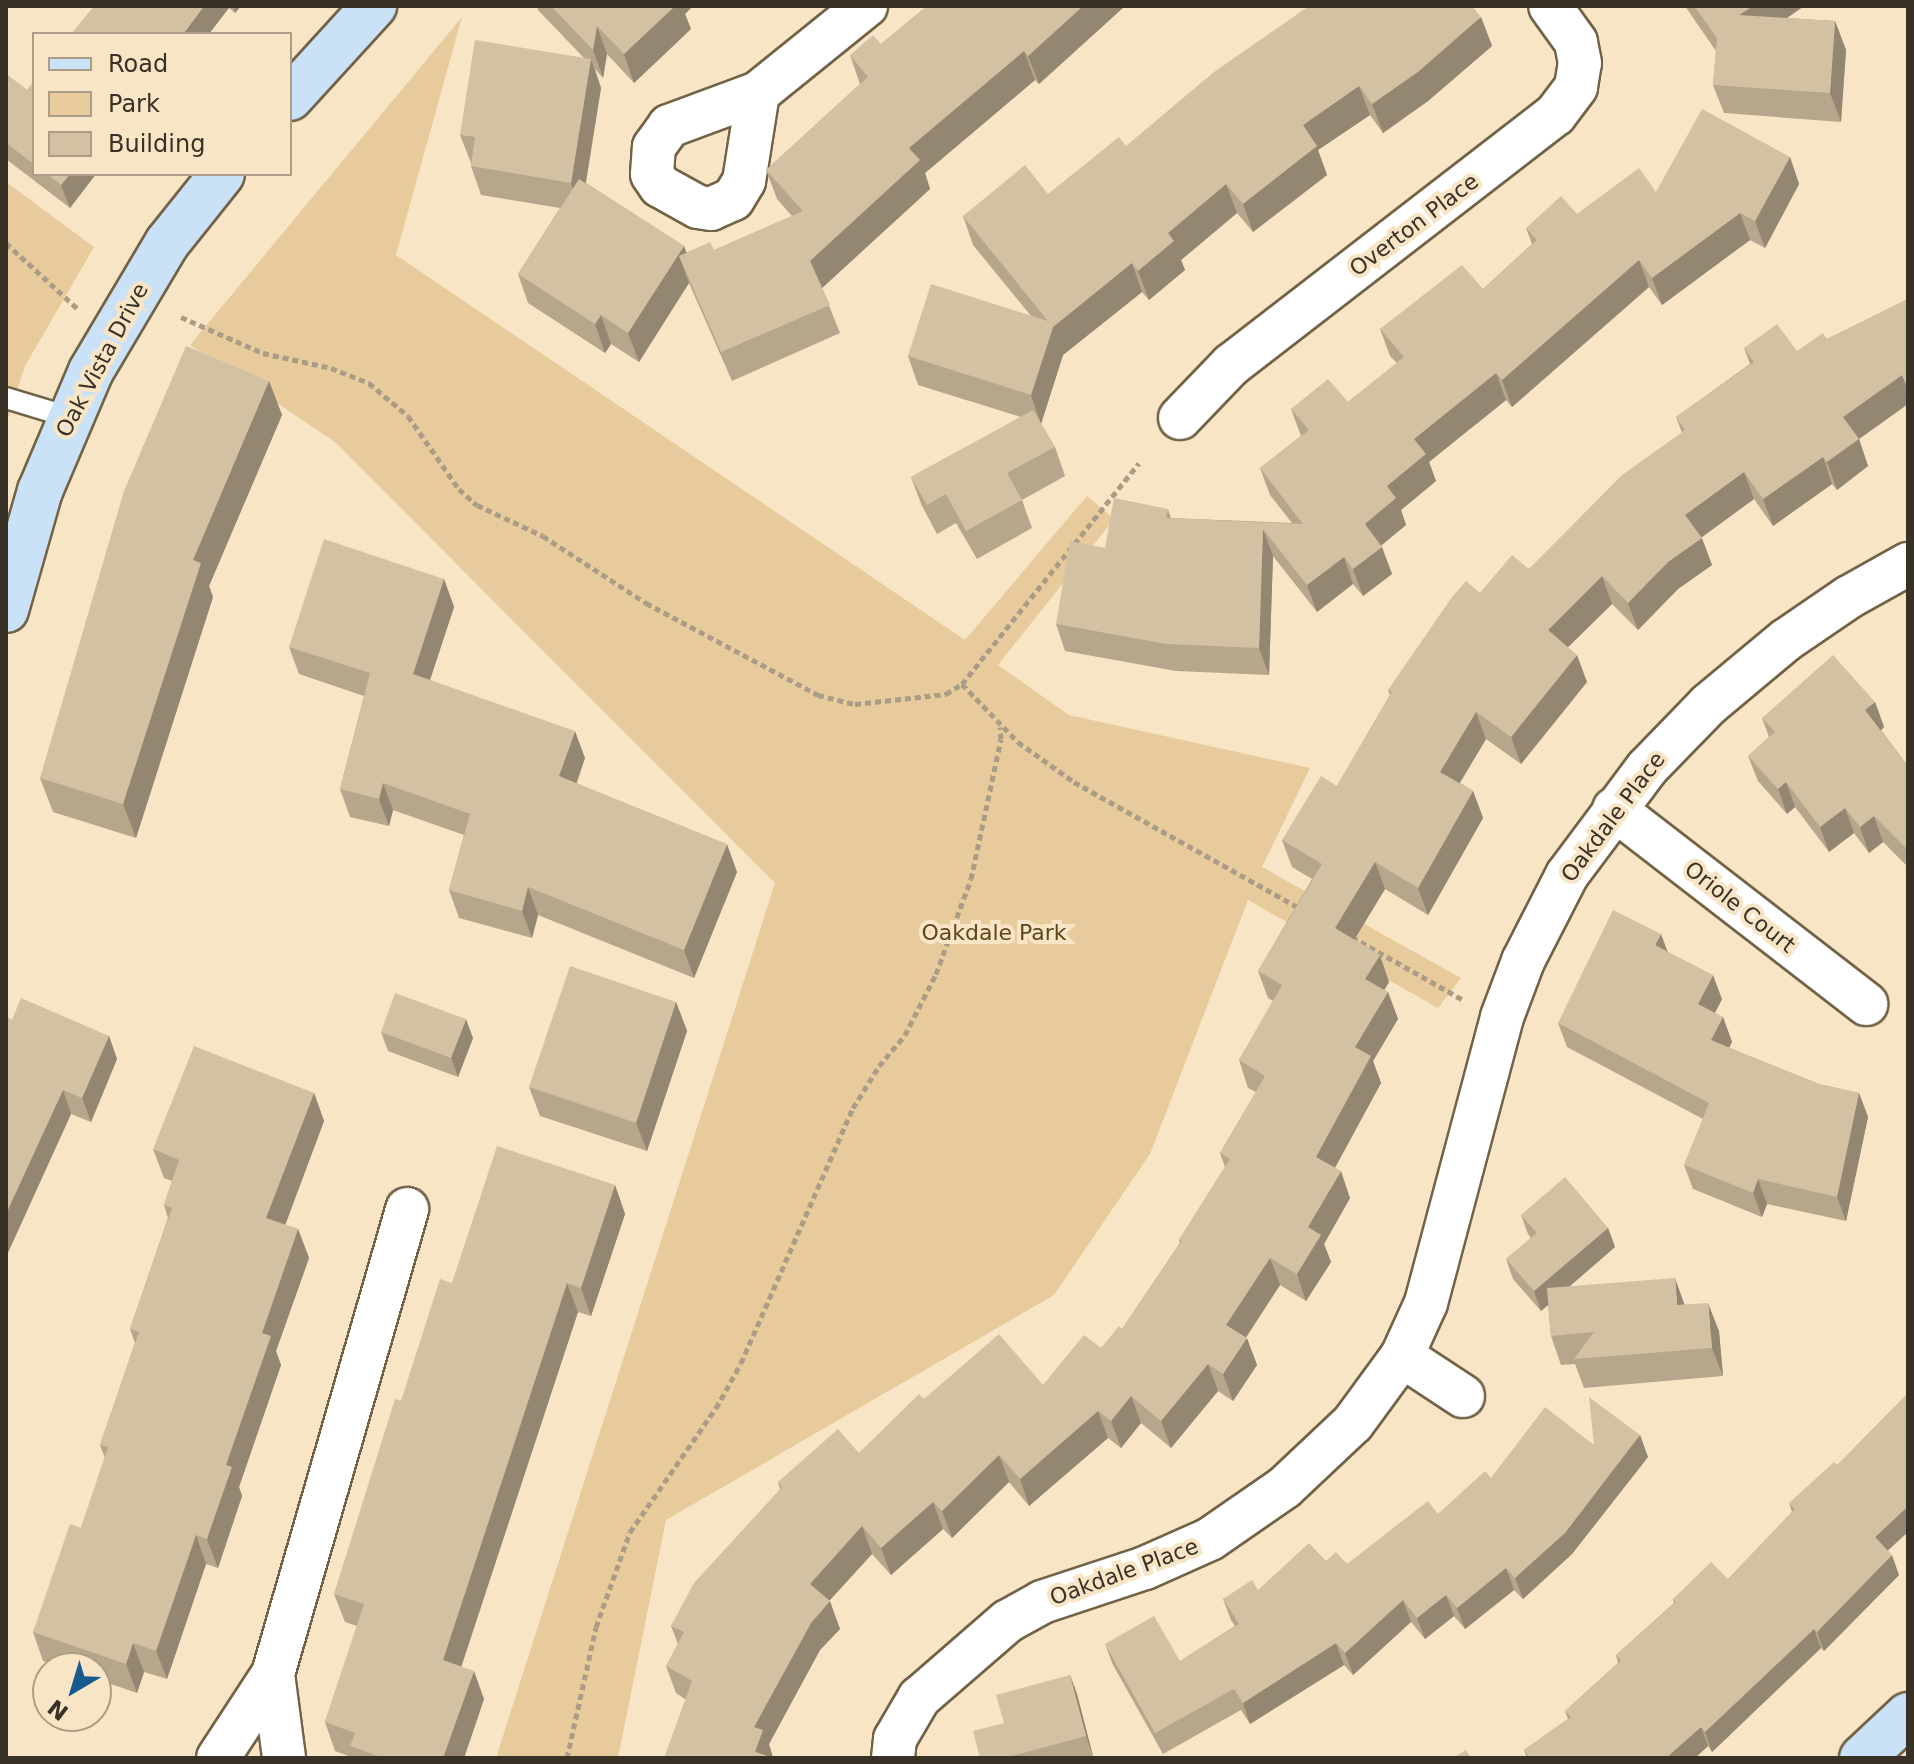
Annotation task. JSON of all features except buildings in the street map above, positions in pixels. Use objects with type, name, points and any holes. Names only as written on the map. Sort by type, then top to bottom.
[{"type":"street","points":[[292,96],[374,6]]},
{"type":"street","points":[[758,93],[866,6]]},
{"type":"street","name":"Overton Place","points":[[1180,418],[1231,365],[1555,115],[1576,87],[1580,63],[1576,42],[1550,6]]},
{"type":"street","name":"Oak Vista Drive","points":[[6,610],[40,491],[91,371],[161,253],[220,176]]},
{"type":"street","name":"Oakdale Place","points":[[893,1758],[895,1739],[919,1698],[976,1645],[1008,1621],[1042,1602],[1179,1555],[1248,1515],[1321,1457],[1382,1388],[1402,1356],[1426,1303],[1489,1058],[1523,961],[1567,875],[1614,809],[1680,730],[1746,671],[1819,616],[1908,564]]},
{"type":"street","name":"Oriole Court","points":[[1614,809],[1866,1004]]},
{"type":"street","points":[[218,1758],[273,1674],[407,1209]]},
{"type":"street","points":[[1402,1356],[1463,1396]]},
{"type":"street","points":[[273,1674],[284,1758]]},
{"type":"street","points":[[1862,1758],[1908,1715]]},
{"type":"lane","points":[[6,398],[69,417]]},
{"type":"path","points":[[6,243],[70,305],[87,314]]},
{"type":"path","points":[[181,317],[263,353],[331,368],[369,383],[408,416],[459,489],[477,505],[543,536],[646,603],[726,648],[818,695],[855,704],[946,694],[962,684],[1139,463]]},
{"type":"path","points":[[962,684],[1000,726],[1074,782],[1312,915]]},
{"type":"path","points":[[567,1758],[596,1627],[630,1532],[716,1408],[741,1363],[853,1108],[879,1066],[905,1035],[936,974],[971,879],[1001,739],[1000,726]]},
{"type":"path","points":[[1340,931],[1470,1004]]},
{"type":"green space","name":"Oakdale Park","points":[[462,17],[396,255],[965,640],[1087,496],[1114,519],[998,665],[1069,715],[1310,768],[1262,867],[1461,978],[1438,1008],[1248,900],[1150,1154],[1054,1295],[666,1520],[618,1758],[496,1758],[775,883],[335,442],[190,345]]},
{"type":"green space","points":[[6,182],[94,247],[25,366],[6,425]]}]
